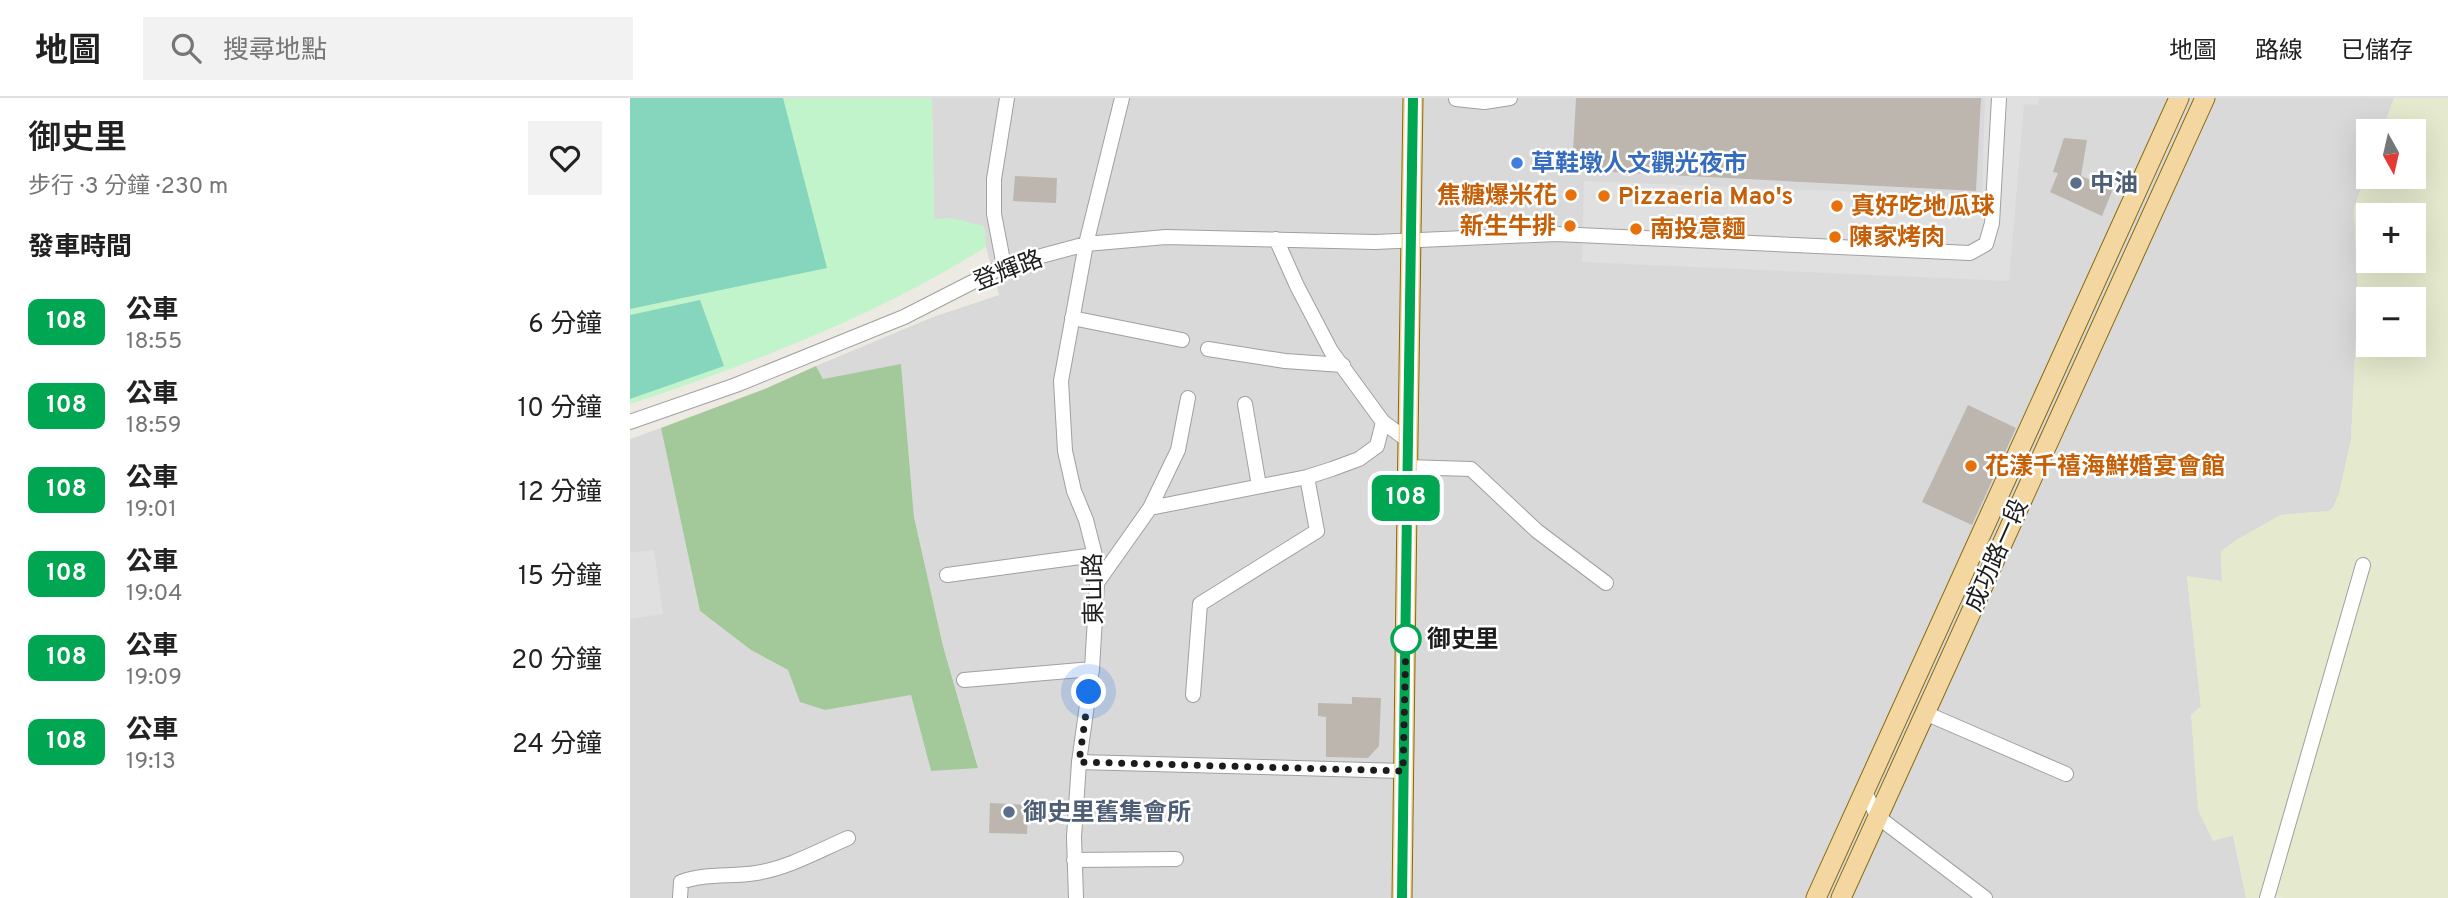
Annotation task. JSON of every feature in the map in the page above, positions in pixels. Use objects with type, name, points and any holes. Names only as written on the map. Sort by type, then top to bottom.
[{"type":"main road","points":[[1402,898],[1406,696],[1406,439],[1413,98]]},
{"type":"main road","name":"成功路一段","points":[[1816,898],[2179,98]]},
{"type":"main road","name":"成功路一段","points":[[1841,898],[2205,98]]},
{"type":"street","points":[[1004,266],[994,214],[994,179],[1007,98]]},
{"type":"street","name":"東山路","points":[[1076,898],[1074,837],[1079,762],[1092,669],[1097,583],[1095,555],[1086,520],[1074,491],[1065,451],[1061,381],[1086,244],[1122,98]]},
{"type":"street","points":[[1440,98],[1484,102],[1510,98]]},
{"type":"street","name":"登輝路","points":[[630,422],[736,385],[904,317],[1004,266],[1086,244],[1166,237],[1375,242],[1556,234],[1970,253],[1986,244],[1992,223],[2000,98]]},
{"type":"street","points":[[1276,239],[1331,351],[1383,422],[1406,439]]},
{"type":"street","points":[[1072,318],[1182,340]]},
{"type":"street","points":[[1208,349],[1285,361],[1343,365]]},
{"type":"street","points":[[1097,583],[1150,508],[1178,450],[1188,398]]},
{"type":"street","points":[[1245,404],[1259,486]]},
{"type":"street","points":[[1150,508],[1307,477],[1359,459],[1377,446],[1383,422]]},
{"type":"street","points":[[1406,467],[1471,469],[1537,531],[1606,583]]},
{"type":"street","points":[[1193,695],[1200,604],[1317,531],[1307,477]]},
{"type":"street","points":[[947,575],[1095,555]]},
{"type":"street","points":[[2267,898],[2363,565]]},
{"type":"street","points":[[964,680],[1092,669]]},
{"type":"street","points":[[1925,713],[2066,774]]},
{"type":"street","points":[[1079,762],[1403,771]]},
{"type":"street","points":[[1864,791],[1878,817],[1985,898]]},
{"type":"street","points":[[680,898],[681,882],[693,878],[773,870],[848,838]]},
{"type":"street","points":[[1074,860],[1176,859]]},
{"type":"shaded area","points":[[932,98],[2394,98],[2386,119],[2356,119],[2356,189],[2361,189],[2354,208],[2358,287],[2351,440],[2339,494],[2333,508],[2329,511],[2281,515],[2238,539],[2221,552],[2222,581],[2187,577],[2201,706],[2246,898],[630,898],[630,439],[661,428],[700,611],[751,650],[788,670],[825,710],[911,695],[931,771],[978,767],[943,646],[914,517],[901,365],[823,379],[816,366],[933,317],[999,295],[986,247],[984,227],[934,220]]},
{"type":"shaded area","points":[[1985,98],[2039,98],[2038,105],[2024,104],[2009,281],[1582,262],[1584,181],[1982,197]]},
{"type":"shaded area","points":[[654,550],[663,614],[630,619],[630,553]]},
{"type":"green space","points":[[630,98],[932,98],[934,219],[951,218],[984,226],[986,247],[901,295],[813,336],[630,404]]},
{"type":"green space","points":[[630,98],[783,98],[827,268],[630,309]]},
{"type":"green space","points":[[2394,98],[2448,98],[2448,898],[2284,898],[2271,895],[2270,898],[2246,898],[2234,835],[2213,841],[2198,810],[2191,715],[2201,706],[2187,576],[2222,581],[2221,551],[2238,539],[2281,515],[2329,511],[2333,507],[2339,494],[2351,440],[2356,336],[2356,357],[2426,357],[2426,287],[2358,287],[2357,273],[2426,273],[2426,203],[2356,203],[2356,252],[2354,208],[2361,189],[2426,189],[2426,119],[2386,119]]},
{"type":"green space","points":[[700,300],[724,366],[630,399],[630,315]]},
{"type":"green space","points":[[901,364],[914,517],[943,646],[978,768],[931,771],[911,695],[825,710],[800,702],[788,670],[751,650],[700,611],[661,428],[767,388],[816,366],[823,379]]},
{"type":"building","points":[[1576,98],[1981,98],[1976,191],[1572,170]]},
{"type":"building","name":"中油","points":[[2064,138],[2087,140],[2081,176],[2113,189],[2102,216],[2050,192],[2058,173],[2053,172]]},
{"type":"building","points":[[1015,176],[1057,178],[1056,203],[1013,201]]},
{"type":"building","name":"花漾千禧海鮮婚宴會館","points":[[1968,405],[2016,428],[1972,525],[1922,502]]},
{"type":"building","points":[[1352,697],[1381,698],[1379,746],[1368,758],[1326,757],[1326,717],[1318,716],[1318,703],[1352,704]]},
{"type":"building","name":"御史里舊集會所","points":[[990,803],[1028,805],[1027,834],[989,833]]},
{"type":"bus line","name":"108","points":[[1402,898],[1406,696],[1406,439],[1413,98]]},
{"type":"place","name":"草鞋墩人文觀光夜市","points":[[1517,163]]},
{"type":"place","name":"中油","points":[[2076,183]]},
{"type":"place","name":"焦糖爆米花","points":[[1571,195]]},
{"type":"place","name":"Pizzaeria Mao's","points":[[1604,196]]},
{"type":"place","name":"真好吃地瓜球","points":[[1837,206]]},
{"type":"place","name":"新生牛排","points":[[1570,226]]},
{"type":"place","name":"南投意麵","points":[[1636,229]]},
{"type":"place","name":"陳家烤肉","points":[[1835,237]]},
{"type":"place","name":"花漾千禧海鮮婚宴會館","points":[[1971,466]]},
{"type":"place","name":"御史里","points":[[1406,639]]},
{"type":"place","name":"御史里舊集會所","points":[[1009,812]]},
{"type":"route","points":[[1089,692],[1079,762],[1403,771],[1406,639]]}]
